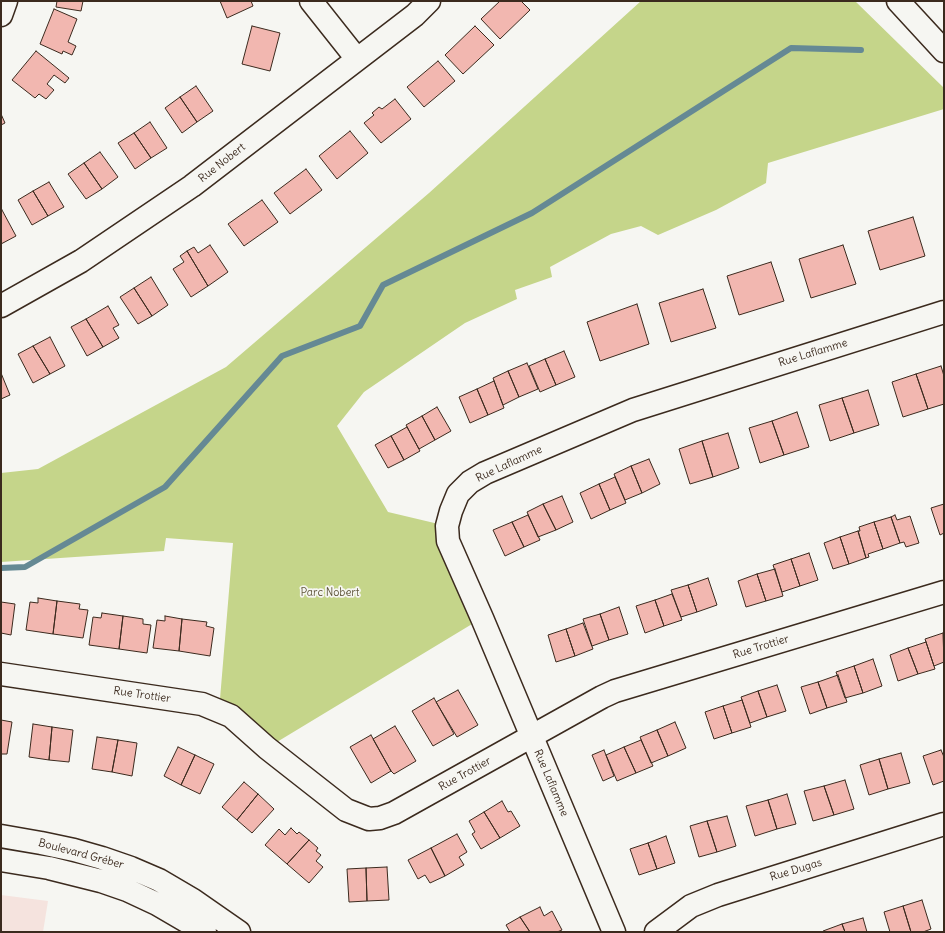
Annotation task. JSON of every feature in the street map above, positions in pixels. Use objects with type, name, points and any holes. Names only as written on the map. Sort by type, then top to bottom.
[{"type":"street","points":[[1,15],[6,1]]},
{"type":"street","points":[[310,1],[357,59]]},
{"type":"street","name":"Rue Nobert","points":[[1,306],[81,261],[192,186],[415,15],[429,1]]},
{"type":"street","points":[[898,1],[944,51]]},
{"type":"street","name":"Rue Laflamme","points":[[614,932],[482,618],[448,541],[447,526],[450,511],[458,494],[470,482],[485,473],[633,410],[944,312]]},
{"type":"street","name":"Rue Trottier","points":[[1,674],[202,704],[231,716],[267,748],[346,810],[369,819],[380,818],[394,813],[615,691],[944,592]]},
{"type":"street","name":"Rue Dugas","points":[[656,932],[692,906],[718,895],[944,824]]},
{"type":"street","name":"Boulevard Gréber","points":[[1,836],[41,842],[74,850],[131,868],[159,880],[193,900],[238,932]]},
{"type":"street","name":"Boulevard Gréber","points":[[1,860],[49,868],[101,881],[127,890],[157,904],[205,932]]},
{"type":"shaded area","points":[[1,895],[48,901],[43,932],[1,932]]},
{"type":"green space","name":"Parc Nobert","points":[[641,1],[855,1],[944,88],[944,109],[768,163],[766,183],[716,210],[658,235],[641,226],[611,234],[550,267],[552,277],[515,290],[517,299],[465,323],[364,392],[337,426],[388,512],[447,526],[482,618],[267,748],[219,711],[233,543],[166,538],[164,551],[1,562],[1,473],[38,469],[226,367],[429,193]]},
{"type":"building","points":[[57,1],[83,1],[81,11],[56,7]]},
{"type":"building","points":[[220,1],[251,1],[253,6],[227,18]]},
{"type":"building","points":[[500,1],[521,1],[530,10],[500,39],[481,19]]},
{"type":"building","points":[[54,9],[77,19],[68,42],[76,46],[72,55],[63,51],[62,54],[40,44]]},
{"type":"building","points":[[252,26],[280,33],[270,71],[242,64]]},
{"type":"building","points":[[475,26],[494,45],[463,74],[445,55]]},
{"type":"building","points":[[36,51],[69,78],[65,83],[54,75],[47,84],[54,90],[46,99],[39,94],[35,98],[12,80]]},
{"type":"building","points":[[438,61],[455,81],[424,107],[407,87]]},
{"type":"building","points":[[196,86],[213,111],[197,122],[180,97]]},
{"type":"building","points":[[180,97],[197,122],[182,133],[165,108]]},
{"type":"building","points":[[395,99],[411,119],[381,143],[364,123],[374,115],[372,113],[379,107],[382,109]]},
{"type":"building","points":[[1,114],[5,123],[1,125]]},
{"type":"building","points":[[150,122],[167,148],[151,158],[134,133]]},
{"type":"building","points":[[350,131],[368,153],[337,179],[319,156]]},
{"type":"building","points":[[134,133],[151,158],[135,169],[118,143]]},
{"type":"building","points":[[100,152],[118,177],[102,189],[84,163]]},
{"type":"building","points":[[84,163],[102,189],[86,199],[68,174]]},
{"type":"building","points":[[306,169],[322,190],[290,214],[274,193]]},
{"type":"building","points":[[49,182],[64,207],[48,216],[33,191]]},
{"type":"building","points":[[33,191],[48,216],[32,225],[18,200]]},
{"type":"building","points":[[262,200],[278,222],[244,246],[228,224]]},
{"type":"building","points":[[2,210],[16,236],[1,244],[1,211]]},
{"type":"building","points":[[913,217],[925,256],[880,270],[868,231]]},
{"type":"building","points":[[210,245],[228,272],[208,286],[187,251],[194,247],[198,253]]},
{"type":"building","points":[[843,245],[856,284],[811,298],[799,259]]},
{"type":"building","points":[[187,251],[208,286],[191,297],[173,269],[184,262],[180,256]]},
{"type":"building","points":[[771,262],[784,301],[739,315],[727,276]]},
{"type":"building","points":[[151,277],[168,305],[152,316],[134,288]]},
{"type":"building","points":[[134,288],[152,316],[138,324],[120,297]]},
{"type":"building","points":[[703,289],[716,328],[671,342],[659,303]]},
{"type":"building","points":[[637,304],[649,344],[600,361],[587,322]]},
{"type":"building","points":[[108,306],[119,325],[113,328],[119,338],[103,347],[86,319]]},
{"type":"building","points":[[86,319],[103,347],[87,356],[71,327]]},
{"type":"building","points":[[50,337],[65,366],[50,374],[33,346]]},
{"type":"building","points":[[33,346],[50,374],[33,383],[18,354]]},
{"type":"building","points":[[564,351],[575,377],[556,385],[545,359]]},
{"type":"building","points":[[545,359],[556,385],[540,392],[529,366]]},
{"type":"building","points":[[527,363],[538,389],[519,397],[508,371]]},
{"type":"building","points":[[941,366],[944,376],[944,404],[928,409],[916,374]]},
{"type":"building","points":[[508,371],[519,397],[503,405],[493,378]]},
{"type":"building","points":[[1,373],[10,395],[1,399]]},
{"type":"building","points":[[916,374],[928,409],[903,417],[892,382]]},
{"type":"building","points":[[494,381],[504,408],[488,415],[477,389]]},
{"type":"building","points":[[477,389],[488,415],[470,423],[459,397]]},
{"type":"building","points":[[868,390],[879,425],[854,433],[842,398]]},
{"type":"building","points":[[842,398],[854,433],[830,441],[819,405]]},
{"type":"building","points":[[437,407],[451,431],[435,440],[422,416]]},
{"type":"building","points":[[797,412],[809,447],[784,455],[772,421]]},
{"type":"building","points":[[422,416],[435,440],[419,449],[406,425]]},
{"type":"building","points":[[772,421],[784,455],[760,463],[749,428]]},
{"type":"building","points":[[407,427],[420,451],[404,460],[391,436]]},
{"type":"building","points":[[728,433],[739,468],[713,477],[702,441]]},
{"type":"building","points":[[391,436],[404,460],[388,468],[375,445]]},
{"type":"building","points":[[702,441],[713,477],[690,484],[679,449]]},
{"type":"building","points":[[649,459],[660,484],[642,493],[631,466]]},
{"type":"building","points":[[631,466],[642,493],[625,500],[614,474]]},
{"type":"building","points":[[615,477],[626,503],[610,510],[599,484]]},
{"type":"building","points":[[599,484],[610,510],[591,519],[580,493]]},
{"type":"building","points":[[562,496],[573,522],[556,530],[543,504]]},
{"type":"building","points":[[543,504],[556,530],[538,537],[527,512]]},
{"type":"building","points":[[944,504],[944,533],[940,535],[931,508]]},
{"type":"building","points":[[528,515],[540,540],[524,547],[512,522]]},
{"type":"building","points":[[895,515],[897,520],[910,516],[919,543],[906,547],[904,542],[900,543],[891,517]]},
{"type":"building","points":[[891,517],[900,543],[883,549],[874,522]]},
{"type":"building","points":[[512,522],[524,547],[505,556],[493,530]]},
{"type":"building","points":[[874,522],[883,549],[868,554],[869,557],[866,558],[858,531],[860,531],[859,527]]},
{"type":"building","points":[[858,531],[866,558],[849,564],[840,537]]},
{"type":"building","points":[[840,537],[849,564],[833,569],[824,543]]},
{"type":"building","points":[[809,553],[818,580],[800,586],[791,559]]},
{"type":"building","points":[[791,559],[800,586],[782,592],[773,565]]},
{"type":"building","points":[[775,569],[783,596],[766,601],[757,574]]},
{"type":"building","points":[[757,574],[766,601],[746,607],[738,581]]},
{"type":"building","points":[[708,578],[717,605],[697,612],[688,585]]},
{"type":"building","points":[[688,585],[697,612],[681,617],[671,590]]},
{"type":"building","points":[[672,594],[682,620],[664,626],[655,600]]},
{"type":"building","points":[[38,598],[57,601],[53,634],[26,630],[30,602],[38,603]]},
{"type":"building","points":[[655,600],[664,626],[645,633],[636,606]]},
{"type":"building","points":[[57,601],[80,604],[79,609],[88,610],[83,638],[53,634]]},
{"type":"building","points":[[1,602],[15,604],[11,635],[1,633]]},
{"type":"building","points":[[619,607],[628,634],[609,640],[600,614]]},
{"type":"building","points":[[102,613],[123,616],[119,649],[89,645],[93,617],[101,618]]},
{"type":"building","points":[[600,614],[609,640],[592,646],[583,619]]},
{"type":"building","points":[[123,616],[143,619],[143,624],[151,625],[147,653],[119,649]]},
{"type":"building","points":[[165,616],[182,619],[179,651],[153,648],[157,620],[165,621]]},
{"type":"building","points":[[182,619],[207,622],[206,626],[214,628],[210,656],[179,651]]},
{"type":"building","points":[[583,623],[593,649],[575,656],[566,629]]},
{"type":"building","points":[[566,629],[575,656],[556,662],[548,635]]},
{"type":"building","points":[[943,633],[944,662],[934,666],[925,639]]},
{"type":"building","points":[[926,642],[935,669],[918,674],[908,648]]},
{"type":"building","points":[[908,648],[918,674],[898,681],[890,655]]},
{"type":"building","points":[[873,659],[882,686],[863,693],[854,666]]},
{"type":"building","points":[[854,666],[863,693],[845,698],[836,672]]},
{"type":"building","points":[[838,675],[847,702],[827,708],[818,682]]},
{"type":"building","points":[[818,682],[827,708],[810,714],[801,687]]},
{"type":"building","points":[[777,685],[786,711],[767,717],[758,691]]},
{"type":"building","points":[[458,690],[478,725],[457,737],[436,702]]},
{"type":"building","points":[[758,691],[767,717],[750,723],[741,697]]},
{"type":"building","points":[[434,698],[454,734],[433,746],[412,711]]},
{"type":"building","points":[[742,700],[751,727],[732,733],[723,706]]},
{"type":"building","points":[[723,706],[732,733],[714,739],[705,712]]},
{"type":"building","points":[[1,720],[12,722],[7,754],[1,754]]},
{"type":"building","points":[[675,722],[686,748],[668,756],[657,730]]},
{"type":"building","points":[[33,724],[52,727],[49,760],[29,757]]},
{"type":"building","points":[[395,726],[416,761],[394,774],[373,739]]},
{"type":"building","points":[[52,727],[73,730],[69,762],[49,760]]},
{"type":"building","points":[[657,730],[668,756],[651,763],[640,737]]},
{"type":"building","points":[[371,735],[391,771],[371,783],[350,747]]},
{"type":"building","points":[[97,737],[118,740],[112,772],[92,769]]},
{"type":"building","points":[[118,740],[137,743],[132,776],[112,772]]},
{"type":"building","points":[[641,740],[653,766],[636,773],[624,747]]},
{"type":"building","points":[[178,747],[195,755],[181,785],[164,776]]},
{"type":"building","points":[[624,747],[636,773],[617,781],[606,755]]},
{"type":"building","points":[[604,750],[614,776],[603,781],[592,755]]},
{"type":"building","points":[[941,750],[944,757],[944,781],[933,785],[923,756]]},
{"type":"building","points":[[901,753],[910,783],[888,789],[879,759]]},
{"type":"building","points":[[195,755],[214,764],[200,794],[181,785]]},
{"type":"building","points":[[879,759],[888,789],[869,795],[860,765]]},
{"type":"building","points":[[845,780],[854,809],[834,815],[824,786]]},
{"type":"building","points":[[244,782],[258,794],[237,820],[222,807]]},
{"type":"building","points":[[824,786],[834,815],[813,821],[804,791]]},
{"type":"building","points":[[258,794],[274,809],[252,833],[237,820]]},
{"type":"building","points":[[787,794],[796,824],[777,829],[768,800]]},
{"type":"building","points":[[768,800],[777,829],[755,836],[746,806]]},
{"type":"building","points":[[502,801],[508,812],[511,811],[520,826],[500,838],[484,812]]},
{"type":"building","points":[[484,812],[500,838],[481,849],[472,834],[475,832],[469,821]]},
{"type":"building","points":[[727,816],[736,846],[717,852],[707,821]]},
{"type":"building","points":[[707,821],[717,852],[699,857],[690,826]]},
{"type":"building","points":[[291,828],[297,834],[299,832],[309,840],[287,864],[265,845],[279,829],[285,835]]},
{"type":"building","points":[[457,834],[467,852],[459,857],[464,865],[445,876],[431,848]]},
{"type":"building","points":[[666,836],[675,863],[657,869],[648,843]]},
{"type":"building","points":[[309,840],[318,848],[316,851],[321,855],[316,861],[323,867],[309,883],[287,864]]},
{"type":"building","points":[[648,843],[657,869],[639,875],[630,849]]},
{"type":"building","points":[[431,848],[445,876],[430,883],[425,875],[418,879],[408,860]]},
{"type":"building","points":[[387,867],[389,900],[367,901],[366,868]]},
{"type":"building","points":[[366,868],[367,901],[349,902],[347,869]]},
{"type":"building","points":[[922,900],[931,929],[923,932],[911,932],[903,906]]},
{"type":"building","points":[[903,906],[911,932],[890,932],[884,912]]},
{"type":"building","points":[[540,907],[544,916],[552,911],[562,930],[557,932],[530,932],[520,917]]},
{"type":"building","points":[[520,917],[530,932],[510,932],[506,925]]},
{"type":"building","points":[[863,918],[867,932],[845,932],[842,924]]},
{"type":"building","points":[[842,924],[845,932],[823,932],[823,931]]},
{"type":"waterway","points":[[1,568],[25,567],[165,487],[282,356],[360,326],[383,285],[532,213],[791,48],[861,50]]}]
